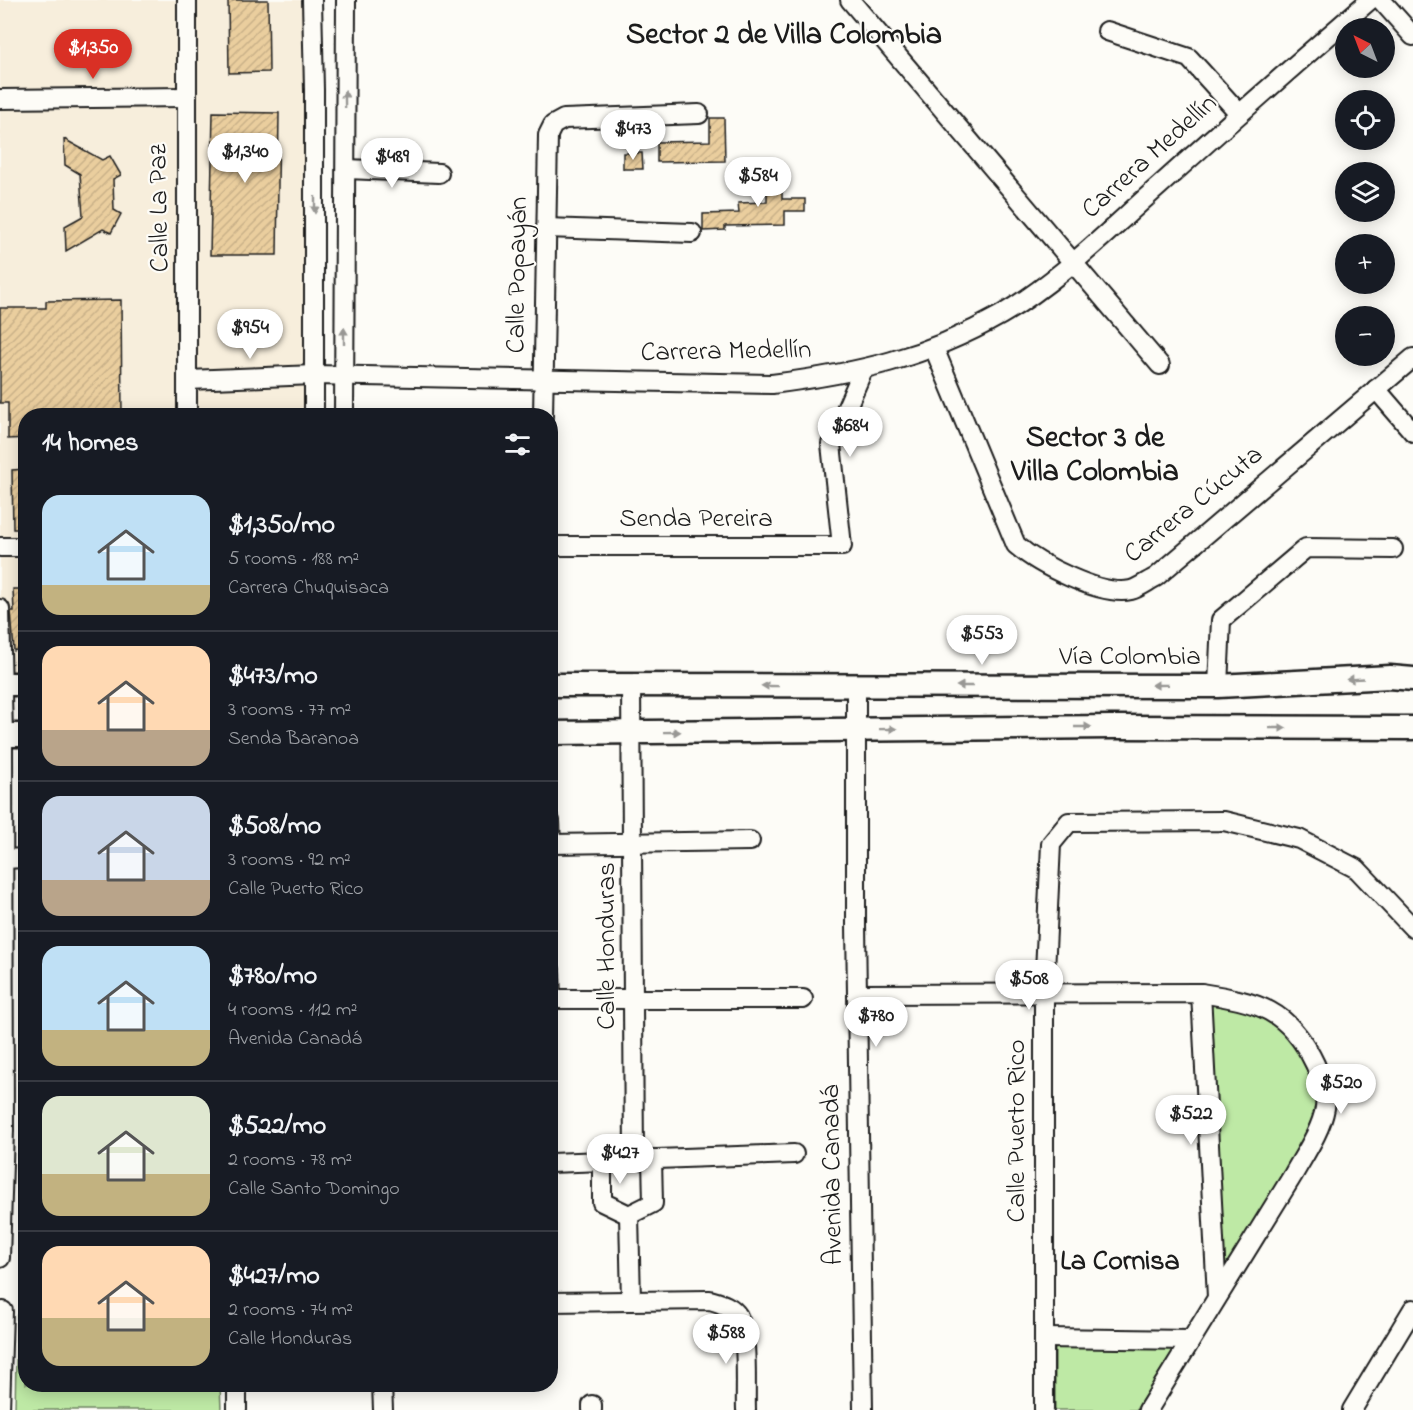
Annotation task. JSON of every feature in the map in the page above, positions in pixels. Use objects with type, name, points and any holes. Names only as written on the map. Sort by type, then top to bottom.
[{"type":"main road","name":"Vía Colombia","points":[[558,685],[1218,686],[1390,677],[1413,678]]},
{"type":"main road","points":[[1,684],[18,684]]},
{"type":"main road","points":[[558,733],[1413,728]]},
{"type":"street","name":"Calle La Paz","points":[[186,0],[188,408]]},
{"type":"street","points":[[312,0],[314,408]]},
{"type":"street","points":[[344,408],[347,168],[346,0]]},
{"type":"street","points":[[850,0],[1160,365]]},
{"type":"street","name":"Carrera Medellín","points":[[188,380],[314,375],[772,384],[840,376],[934,348],[1001,315],[1074,261],[1239,113],[1370,0]]},
{"type":"street","points":[[1381,0],[1413,36]]},
{"type":"street","points":[[1107,31],[1189,58],[1239,113]]},
{"type":"street","points":[[0,99],[186,97]]},
{"type":"street","name":"Calle Popayán","points":[[543,408],[548,135],[553,125],[564,119],[699,114]]},
{"type":"street","points":[[347,168],[439,173]]},
{"type":"street","points":[[546,228],[692,233]]},
{"type":"street","name":"Carrera Cúcuta","points":[[934,348],[1016,545],[1034,560],[1109,591],[1131,590],[1156,577],[1413,358]]},
{"type":"street","name":"Senda Pereira","points":[[558,546],[842,546],[831,444],[863,370]]},
{"type":"street","points":[[1376,389],[1413,432]]},
{"type":"street","points":[[0,547],[18,547]]},
{"type":"street","points":[[1218,686],[1221,620],[1306,548],[1393,549]]},
{"type":"street","points":[[0,609],[1,684],[10,735],[3,858],[0,1258]]},
{"type":"street","points":[[631,684],[633,732]]},
{"type":"street","name":"Avenida Canadá","points":[[856,686],[857,994],[863,1410]]},
{"type":"street","name":"Calle Honduras","points":[[629,1215],[653,1203],[643,1160],[634,999],[633,732]]},
{"type":"street","name":"Calle Puerto Rico","points":[[1044,1410],[1044,993],[1051,844],[1069,822],[1224,821],[1299,839],[1357,869],[1413,928]]},
{"type":"street","points":[[558,844],[750,842]]},
{"type":"street","points":[[3,858],[18,858]]},
{"type":"street","points":[[857,994],[1202,993],[1247,1000],[1286,1021],[1304,1041],[1322,1078],[1325,1108],[1293,1175],[1148,1410]]},
{"type":"street","points":[[1202,993],[1217,1298]]},
{"type":"street","points":[[558,999],[803,999]]},
{"type":"street","points":[[558,1163],[794,1154]]},
{"type":"street","points":[[602,1161],[602,1203],[629,1215],[631,1301]]},
{"type":"street","points":[[558,1302],[710,1300],[726,1305],[737,1316],[743,1337],[746,1410]]},
{"type":"street","points":[[1352,1410],[1413,1309]]},
{"type":"street","points":[[0,1410],[3,1311]]},
{"type":"street","points":[[1045,1338],[1191,1340]]},
{"type":"street","points":[[237,1392],[237,1410]]},
{"type":"street","points":[[382,1392],[383,1410]]},
{"type":"shaded area","points":[[0,0],[312,0],[314,408],[18,408],[18,684],[0,684]]},
{"type":"green space","points":[[1207,1000],[1243,1005],[1275,1023],[1288,1034],[1308,1061],[1315,1076],[1317,1092],[1316,1107],[1299,1149],[1274,1193],[1221,1275]]},
{"type":"green space","points":[[17,1315],[18,1392],[220,1392],[221,1410],[15,1410]]},
{"type":"green space","points":[[1055,1347],[1174,1349],[1136,1410],[1055,1410]]},
{"type":"building","points":[[228,0],[268,0],[269,72],[229,73]]},
{"type":"building","points":[[213,112],[279,113],[277,255],[210,255]]},
{"type":"building","points":[[710,118],[724,118],[725,161],[657,162],[657,142],[710,141]]},
{"type":"building","points":[[64,139],[102,160],[110,156],[121,175],[113,179],[114,210],[121,214],[111,233],[103,229],[66,251],[65,226],[83,216],[80,174],[65,165]]},
{"type":"building","points":[[623,153],[642,153],[643,169],[623,169]]},
{"type":"building","points":[[767,167],[782,167],[782,199],[805,199],[805,211],[785,211],[785,225],[725,226],[725,230],[703,231],[703,214],[739,213],[738,203],[767,202]]},
{"type":"building","points":[[121,300],[122,408],[18,408],[18,438],[8,439],[8,403],[0,403],[0,308],[46,308],[46,301]]},
{"type":"building","points":[[12,470],[18,470],[18,529],[13,529]]},
{"type":"building","points":[[13,589],[18,589],[18,649],[14,651],[11,611],[14,611]]},
{"type":"district","name":"Sector 2 de Villa Colombia","points":[[784,36]]},
{"type":"district","name":"Sector 3 de Villa Colombia","points":[[1095,456]]},
{"type":"district","name":"La Cornisa","points":[[1120,1262]]}]
